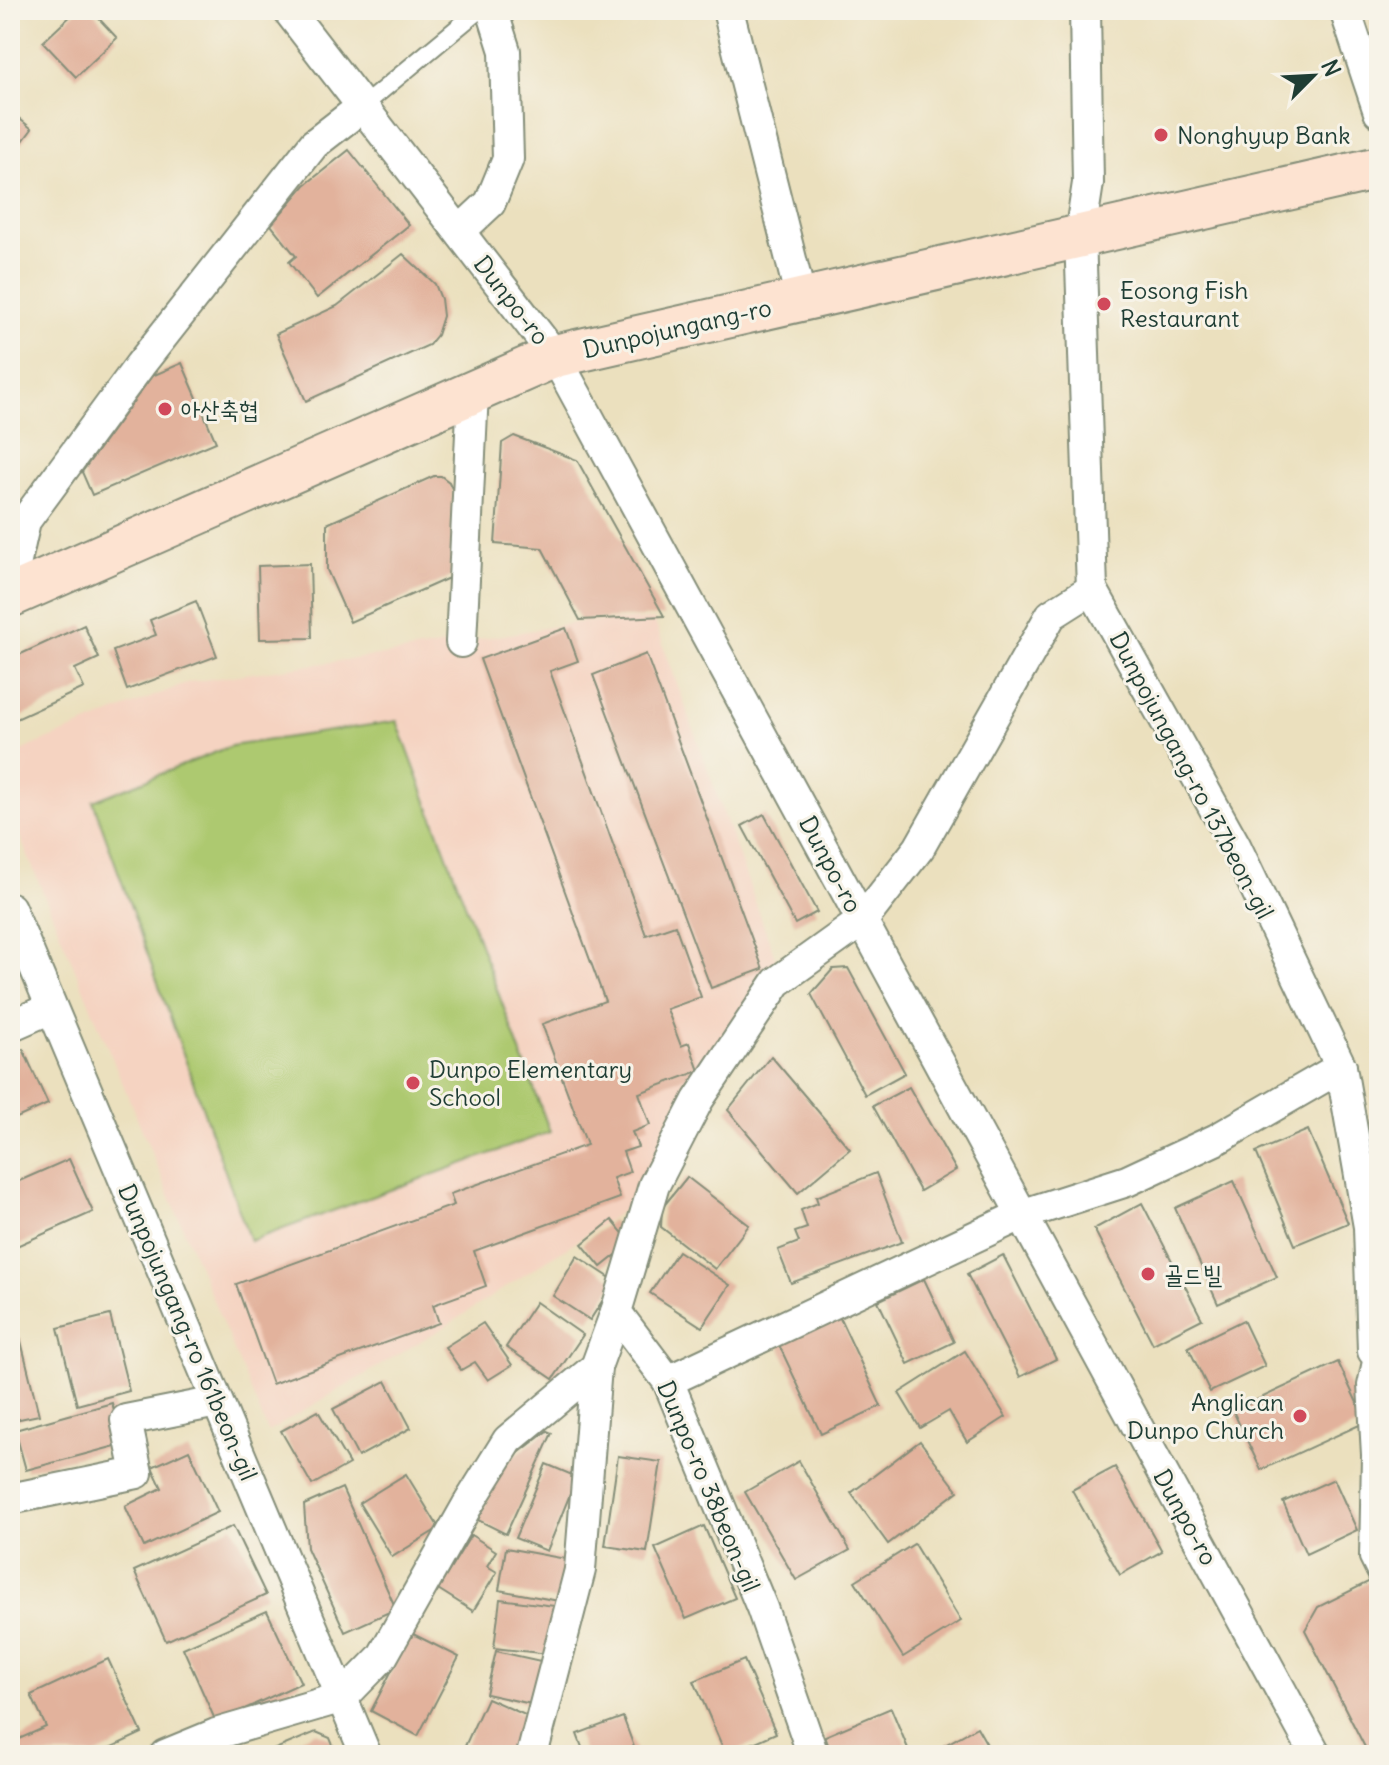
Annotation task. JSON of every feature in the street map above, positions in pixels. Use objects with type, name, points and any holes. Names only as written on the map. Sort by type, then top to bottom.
[{"type":"street","name":"Dunpo-ro","points":[[288,10],[555,356],[1316,1755]]},
{"type":"street","points":[[460,231],[490,203],[508,159],[505,51],[492,10]]},
{"type":"street","points":[[728,10],[801,299]]},
{"type":"street","name":"Dunpojungang-ro 137beon-gil","points":[[1085,10],[1088,183],[1080,235],[1092,589],[1235,845],[1341,1067],[1369,1163],[1373,1351]]},
{"type":"street","points":[[1345,10],[1379,112]]},
{"type":"street","points":[[10,588],[25,521],[140,365],[314,144],[363,106]]},
{"type":"street","name":"Dunpojungang-ro","points":[[10,596],[555,356],[1379,168]]},
{"type":"street","points":[[461,642],[473,392]]},
{"type":"street","points":[[532,1755],[580,1570],[596,1367],[654,1185],[698,1100],[777,982],[862,921],[919,848],[1051,615],[1092,589]]},
{"type":"street","name":"Dunpojungang-ro 161beon-gil","points":[[10,908],[366,1755]]},
{"type":"street","points":[[10,1026],[51,1008]]},
{"type":"street","points":[[668,1381],[1021,1215],[1127,1181],[1204,1145],[1341,1067]]},
{"type":"street","name":"Dunpo-ro 38beon-gil","points":[[616,1312],[668,1381],[762,1608],[813,1755]]},
{"type":"street","points":[[165,1755],[216,1734],[343,1697],[382,1657],[508,1440],[596,1367]]},
{"type":"street","points":[[10,1499],[137,1473],[126,1420],[217,1402]]},
{"type":"lane","points":[[363,106],[479,10]]},
{"type":"lane","points":[[1373,1351],[1366,1385],[1370,1455],[1368,1558],[1379,1580]]},
{"type":"shaded area","name":"Dunpo Elementary School","points":[[654,619],[776,960],[630,1206],[443,1328],[268,1432],[10,813],[10,755],[189,682],[397,653],[580,622]]},
{"type":"green space","points":[[397,721],[550,1132],[250,1241],[93,801],[231,746]]},
{"type":"building","points":[[77,10],[91,10],[117,38],[76,77],[43,42]]},
{"type":"building","points":[[1371,10],[1379,10],[1378,37]]},
{"type":"building","points":[[10,111],[32,129],[10,158]]},
{"type":"building","points":[[349,150],[409,225],[317,298],[289,262],[296,256],[271,225],[305,185]]},
{"type":"building","points":[[403,254],[435,284],[443,316],[437,335],[429,345],[306,401],[276,334],[337,306]]},
{"type":"building","name":"아산축협","points":[[182,363],[216,442],[92,495],[82,472],[152,376]]},
{"type":"building","points":[[514,436],[577,460],[664,616],[580,620],[542,548],[495,544],[502,443]]},
{"type":"building","points":[[434,476],[441,476],[449,482],[453,491],[451,577],[350,622],[327,570],[327,524]]},
{"type":"building","points":[[310,564],[312,638],[260,639],[258,566]]},
{"type":"building","points":[[196,601],[217,656],[127,690],[113,651],[156,635],[150,620]]},
{"type":"building","points":[[84,625],[99,658],[75,669],[84,688],[10,722],[10,659]]},
{"type":"building","points":[[566,628],[578,661],[550,671],[646,935],[675,925],[701,997],[667,1009],[681,1046],[689,1043],[699,1071],[639,1093],[650,1125],[632,1132],[638,1147],[623,1152],[630,1172],[613,1178],[620,1198],[474,1251],[486,1286],[433,1305],[439,1323],[272,1384],[236,1284],[454,1205],[450,1194],[587,1145],[542,1024],[605,1001],[480,659]]},
{"type":"building","points":[[646,654],[763,969],[711,988],[593,675]]},
{"type":"building","points":[[764,814],[817,912],[795,924],[742,826]]},
{"type":"building","points":[[848,968],[905,1073],[865,1095],[811,994],[833,969]]},
{"type":"building","points":[[23,1049],[48,1104],[10,1121],[10,1055]]},
{"type":"building","points":[[771,1056],[850,1149],[798,1193],[728,1110]]},
{"type":"building","points":[[909,1087],[956,1170],[920,1191],[873,1106]]},
{"type":"building","points":[[1308,1130],[1348,1223],[1295,1245],[1256,1152]]},
{"type":"building","points":[[69,1159],[93,1212],[10,1249],[10,1185]]},
{"type":"building","points":[[876,1173],[902,1242],[791,1283],[778,1250],[799,1242],[795,1232],[807,1228],[801,1210],[818,1203],[816,1197]]},
{"type":"building","points":[[687,1177],[749,1225],[715,1269],[661,1227],[662,1208]]},
{"type":"building","points":[[1234,1181],[1277,1277],[1218,1304],[1175,1208]]},
{"type":"building","name":"골드빌","points":[[1142,1203],[1202,1319],[1153,1344],[1094,1229]]},
{"type":"building","points":[[612,1220],[631,1243],[601,1267],[582,1244]]},
{"type":"building","points":[[678,1251],[730,1285],[702,1327],[650,1293]]},
{"type":"building","points":[[1003,1255],[1056,1359],[1020,1377],[967,1274]]},
{"type":"building","points":[[577,1256],[615,1281],[590,1320],[553,1296]]},
{"type":"building","points":[[924,1279],[954,1342],[908,1364],[878,1301]]},
{"type":"building","points":[[536,1302],[583,1335],[553,1379],[506,1347]]},
{"type":"building","points":[[838,1314],[881,1406],[821,1434],[778,1343]]},
{"type":"building","points":[[110,1315],[129,1391],[77,1405],[58,1328]]},
{"type":"building","points":[[1243,1320],[1265,1366],[1210,1392],[1188,1347]]},
{"type":"building","points":[[483,1323],[512,1365],[488,1380],[475,1362],[461,1370],[445,1347]]},
{"type":"building","points":[[20,1337],[39,1415],[10,1421],[10,1339]]},
{"type":"building","points":[[965,1351],[1006,1417],[967,1442],[949,1411],[920,1428],[899,1393]]},
{"type":"building","name":"Anglican Dunpo Church","points":[[1338,1362],[1366,1422],[1261,1470],[1233,1411]]},
{"type":"building","points":[[386,1381],[411,1428],[358,1457],[333,1409]]},
{"type":"building","points":[[112,1403],[123,1444],[26,1470],[15,1430]]},
{"type":"building","points":[[318,1411],[349,1464],[312,1485],[281,1431]]},
{"type":"building","points":[[547,1431],[552,1433],[506,1534],[478,1520],[503,1465]]},
{"type":"building","points":[[920,1441],[958,1491],[888,1544],[851,1493]]},
{"type":"building","points":[[189,1450],[218,1512],[144,1547],[125,1506],[162,1488],[152,1467]]},
{"type":"building","points":[[618,1456],[661,1462],[647,1552],[605,1546]]},
{"type":"building","points":[[799,1461],[850,1550],[796,1580],[745,1492]]},
{"type":"building","points":[[546,1464],[577,1477],[547,1551],[515,1538]]},
{"type":"building","points":[[1115,1467],[1162,1551],[1120,1575],[1072,1490]]},
{"type":"building","points":[[406,1474],[439,1528],[392,1557],[359,1503]]},
{"type":"building","points":[[1334,1479],[1357,1530],[1306,1554],[1283,1502]]},
{"type":"building","points":[[342,1488],[396,1609],[345,1632],[307,1548],[304,1505]]},
{"type":"building","points":[[233,1526],[266,1595],[166,1641],[134,1571]]},
{"type":"building","points":[[704,1526],[735,1598],[686,1619],[655,1548]]},
{"type":"building","points":[[471,1535],[496,1551],[487,1566],[497,1572],[473,1611],[438,1589]]},
{"type":"building","points":[[914,1544],[961,1621],[903,1657],[855,1581]]},
{"type":"building","points":[[506,1548],[566,1559],[559,1601],[499,1590]]},
{"type":"building","points":[[1376,1578],[1379,1584],[1379,1632],[1374,1635],[1379,1644],[1379,1753],[1369,1755],[1305,1630],[1318,1607]]},
{"type":"building","points":[[500,1599],[555,1606],[549,1654],[494,1648]]},
{"type":"building","points":[[267,1611],[301,1683],[216,1722],[183,1648]]},
{"type":"building","points":[[411,1633],[459,1657],[418,1736],[371,1711]]},
{"type":"building","points":[[496,1651],[545,1662],[536,1705],[486,1694]]},
{"type":"building","points":[[108,1659],[142,1733],[95,1755],[18,1755],[12,1742],[46,1727],[31,1695]]},
{"type":"building","points":[[744,1660],[776,1733],[726,1755],[694,1681]]},
{"type":"building","points":[[487,1698],[532,1718],[516,1755],[485,1755],[465,1746]]},
{"type":"building","points":[[891,1708],[909,1751],[899,1755],[832,1755],[825,1736]]},
{"type":"building","points":[[623,1717],[637,1755],[585,1755],[577,1734]]},
{"type":"building","points":[[977,1727],[993,1755],[941,1755],[938,1749]]},
{"type":"building","points":[[316,1732],[330,1738],[337,1755],[261,1755]]},
{"type":"place","name":"Nonghyup Bank","points":[[1161,135]]},
{"type":"place","name":"Eosong Fish Restaurant","points":[[1104,304]]},
{"type":"place","name":"아산축협","points":[[165,409]]},
{"type":"place","name":"Dunpo Elementary School","points":[[413,1083]]},
{"type":"place","name":"골드빌","points":[[1148,1274]]},
{"type":"place","name":"Anglican Dunpo Church","points":[[1300,1416]]}]
